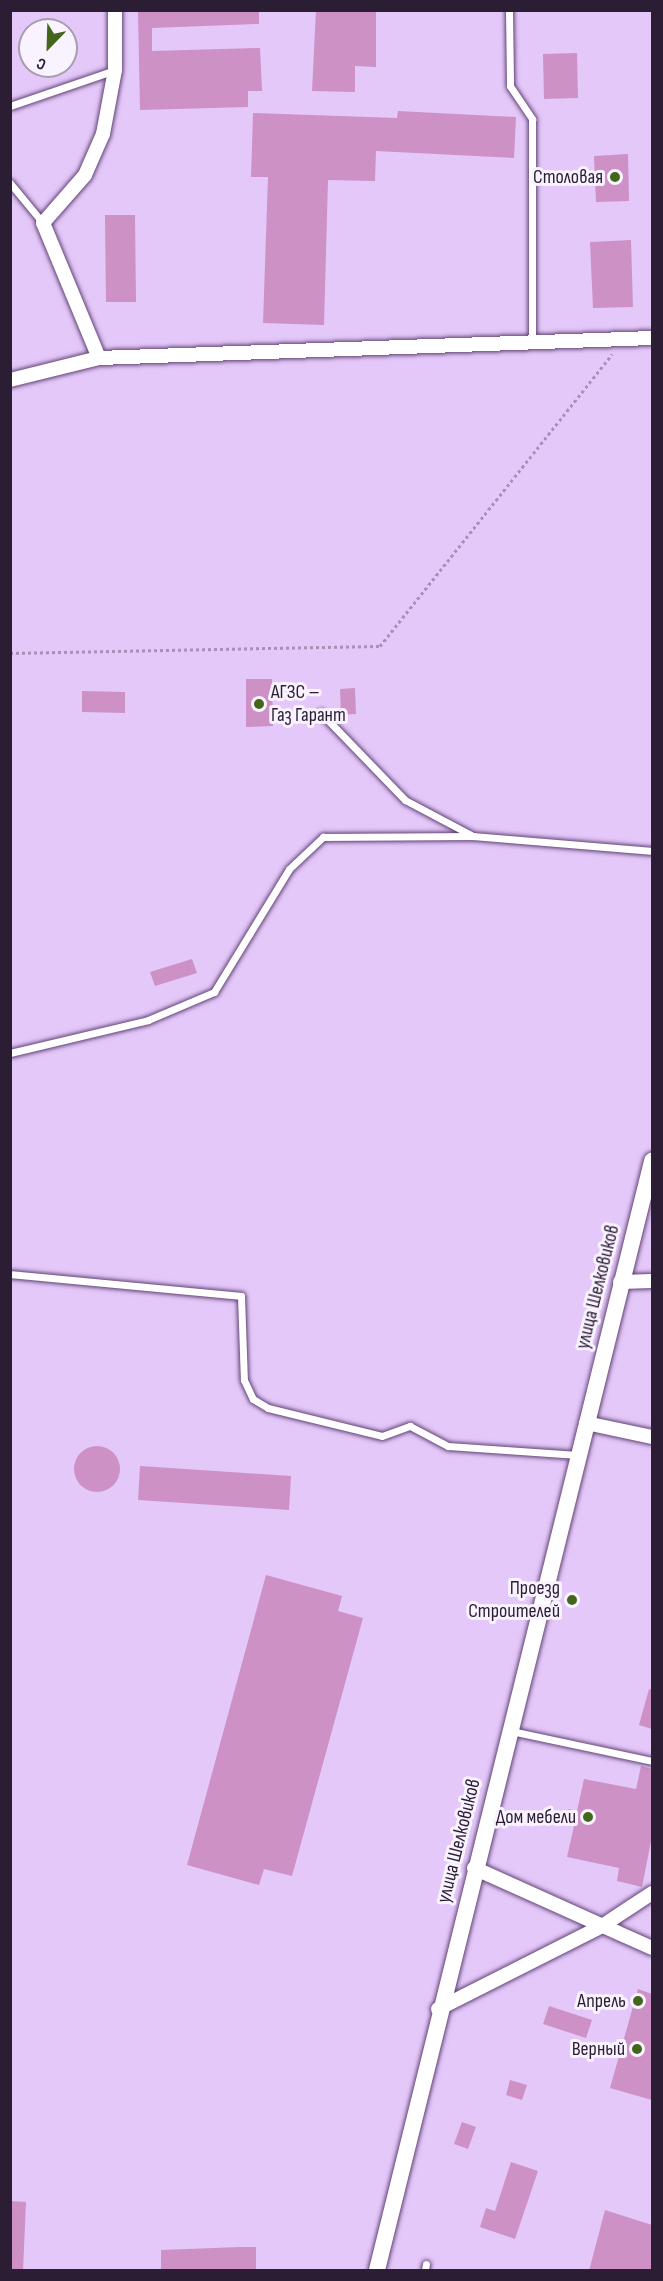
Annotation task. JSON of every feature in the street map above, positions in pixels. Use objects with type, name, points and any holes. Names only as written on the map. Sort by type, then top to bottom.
[{"type":"street","points":[[99,358],[43,223],[85,176],[103,135],[115,70],[115,10]]},
{"type":"street","points":[[10,380],[99,358],[652,338]]},
{"type":"street","name":"улица Шелковиков","points":[[377,2271],[438,2009],[652,1161]]},
{"type":"street","points":[[620,1282],[652,1281]]},
{"type":"street","points":[[586,1423],[652,1437]]},
{"type":"street","points":[[474,1868],[652,1948]]},
{"type":"street","points":[[438,2009],[602,1926],[652,1893]]},
{"type":"lane","points":[[509,10],[510,86],[532,119],[532,341]]},
{"type":"lane","points":[[10,106],[115,70]]},
{"type":"lane","points":[[10,183],[43,223]]},
{"type":"lane","points":[[321,713],[405,800],[473,836]]},
{"type":"lane","points":[[10,1053],[148,1020],[214,992],[289,869],[323,837],[473,836],[652,851]]},
{"type":"lane","points":[[10,1274],[241,1296],[244,1380],[253,1399],[268,1408],[382,1436],[410,1426],[448,1446],[578,1455]]},
{"type":"lane","points":[[509,1730],[652,1761]]},
{"type":"path","points":[[10,653],[380,646],[624,339]]},
{"type":"building","points":[[138,10],[259,10],[259,24],[152,28],[152,51],[260,48],[262,91],[248,91],[248,107],[140,110]]},
{"type":"building","points":[[316,10],[376,10],[376,67],[355,66],[355,92],[312,91]]},
{"type":"building","points":[[577,53],[578,98],[544,99],[543,54]]},
{"type":"building","points":[[398,111],[516,117],[514,158],[376,151],[375,181],[328,180],[324,325],[263,323],[268,177],[251,177],[253,113],[397,118]]},
{"type":"building","points":[[628,154],[629,201],[596,202],[594,156]]},
{"type":"building","points":[[105,215],[135,215],[136,302],[106,302]]},
{"type":"building","points":[[631,240],[633,307],[593,308],[590,242]]},
{"type":"building","points":[[246,679],[272,679],[273,726],[246,727]]},
{"type":"building","points":[[355,688],[356,714],[341,715],[340,689]]},
{"type":"building","points":[[82,691],[125,692],[125,713],[82,712]]},
{"type":"building","points":[[192,959],[197,973],[155,986],[150,972]]},
{"type":"building","points":[[97,1446],[113,1453],[120,1469],[113,1485],[97,1492],[81,1485],[74,1469],[81,1453]]},
{"type":"building","points":[[140,1466],[291,1476],[289,1510],[138,1500]]},
{"type":"building","points":[[266,1575],[342,1596],[338,1611],[363,1618],[292,1876],[264,1869],[259,1885],[187,1865]]},
{"type":"building","points":[[649,1689],[652,1690],[652,1729],[639,1725]]},
{"type":"building","points":[[641,1766],[652,1769],[652,1836],[642,1887],[617,1881],[619,1868],[567,1857],[574,1826],[565,1824],[568,1809],[577,1811],[584,1779],[636,1789]]},
{"type":"building","name":"Верный","points":[[638,1989],[652,1994],[652,2100],[610,2088]]},
{"type":"building","points":[[549,2006],[592,2020],[586,2038],[543,2024]]},
{"type":"building","points":[[510,2080],[527,2085],[522,2100],[506,2095]]},
{"type":"building","points":[[462,2122],[476,2127],[468,2149],[454,2144]]},
{"type":"building","points":[[511,2162],[538,2171],[515,2239],[480,2227],[486,2208],[495,2211]]},
{"type":"building","points":[[10,2201],[26,2202],[23,2271],[10,2271]]},
{"type":"building","points":[[605,2210],[652,2225],[652,2271],[589,2271]]},
{"type":"building","points":[[256,2247],[256,2271],[161,2271],[161,2250]]},
{"type":"place","name":"Столовая","points":[[615,177]]},
{"type":"place","name":"АГЗС – Газ Гарант","points":[[259,704]]},
{"type":"place","name":"Проезд Строителей","points":[[572,1600]]},
{"type":"place","name":"Дом мебели","points":[[588,1817]]},
{"type":"place","name":"Апрель","points":[[638,2001]]},
{"type":"place","name":"Верный","points":[[637,2049]]}]
